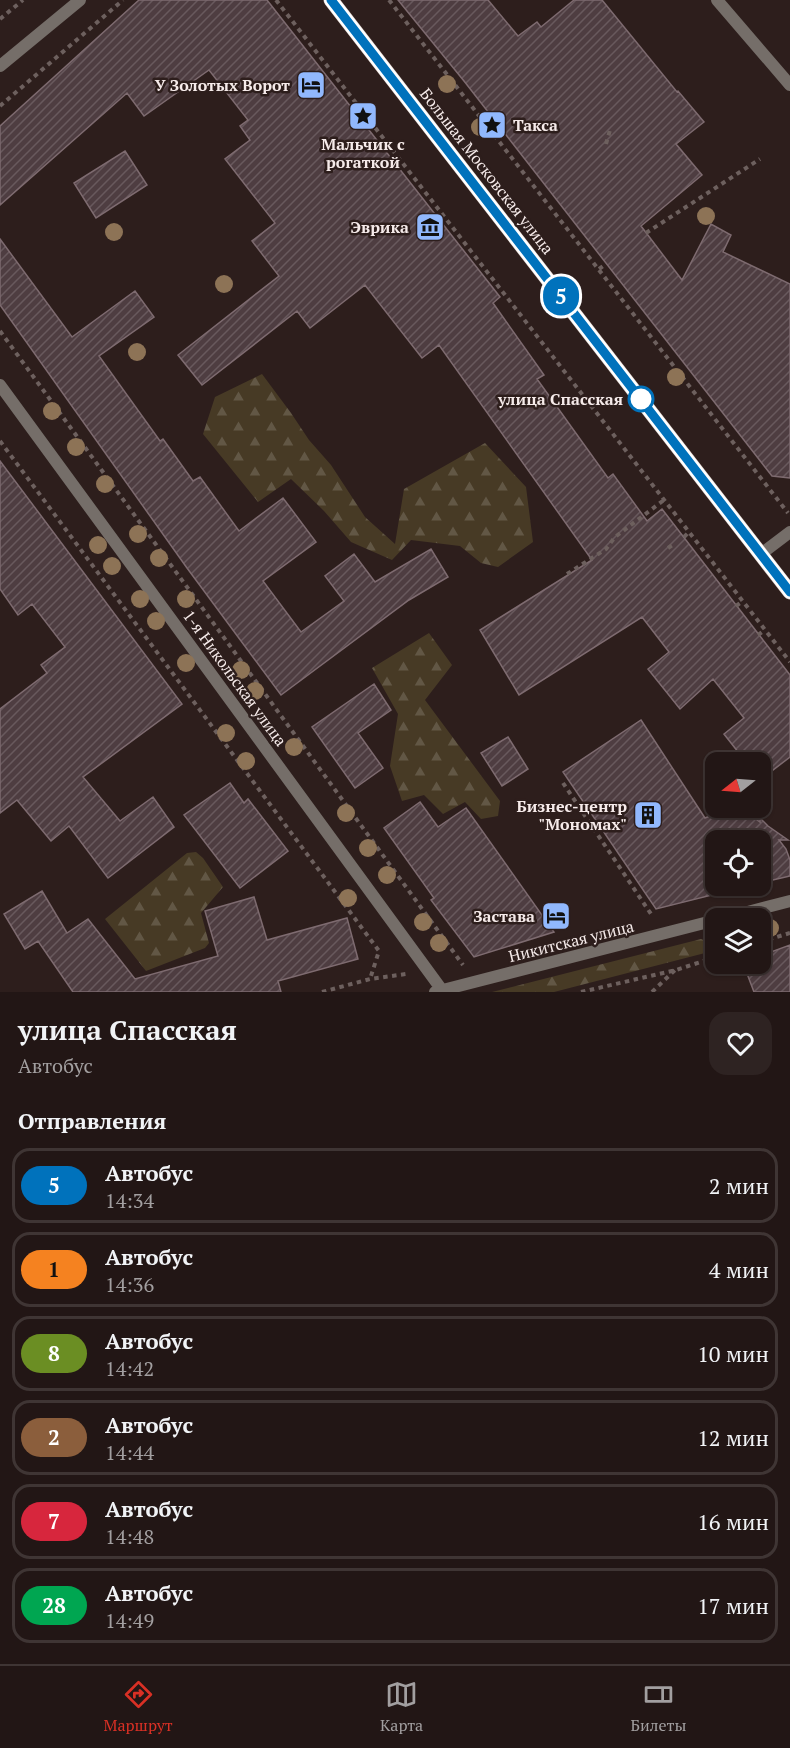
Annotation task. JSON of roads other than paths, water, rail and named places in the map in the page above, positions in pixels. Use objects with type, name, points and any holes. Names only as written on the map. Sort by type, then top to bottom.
[{"type":"main road","name":"Большая Московская улица","points":[[331,0],[790,592]]},
{"type":"street","points":[[0,66],[80,0]]},
{"type":"street","points":[[717,0],[790,85]]},
{"type":"street","name":"1-я Никольская улица","points":[[0,385],[438,991]]},
{"type":"street","points":[[761,555],[790,532]]},
{"type":"street","points":[[763,908],[790,901]]},
{"type":"street","name":"Никитская улица","points":[[438,991],[705,923]]},
{"type":"place","name":"У Золотых Ворот","points":[[311,85]]},
{"type":"place","name":"Мальчик с рогаткой","points":[[363,116]]},
{"type":"place","name":"Такса","points":[[492,125]]},
{"type":"place","name":"Эврика","points":[[430,227]]},
{"type":"place","name":"улица Спасская","points":[[641,399]]},
{"type":"place","name":"Бизнес-центр \"Мономах\"","points":[[648,815]]},
{"type":"place","name":"Застава","points":[[556,916]]}]
